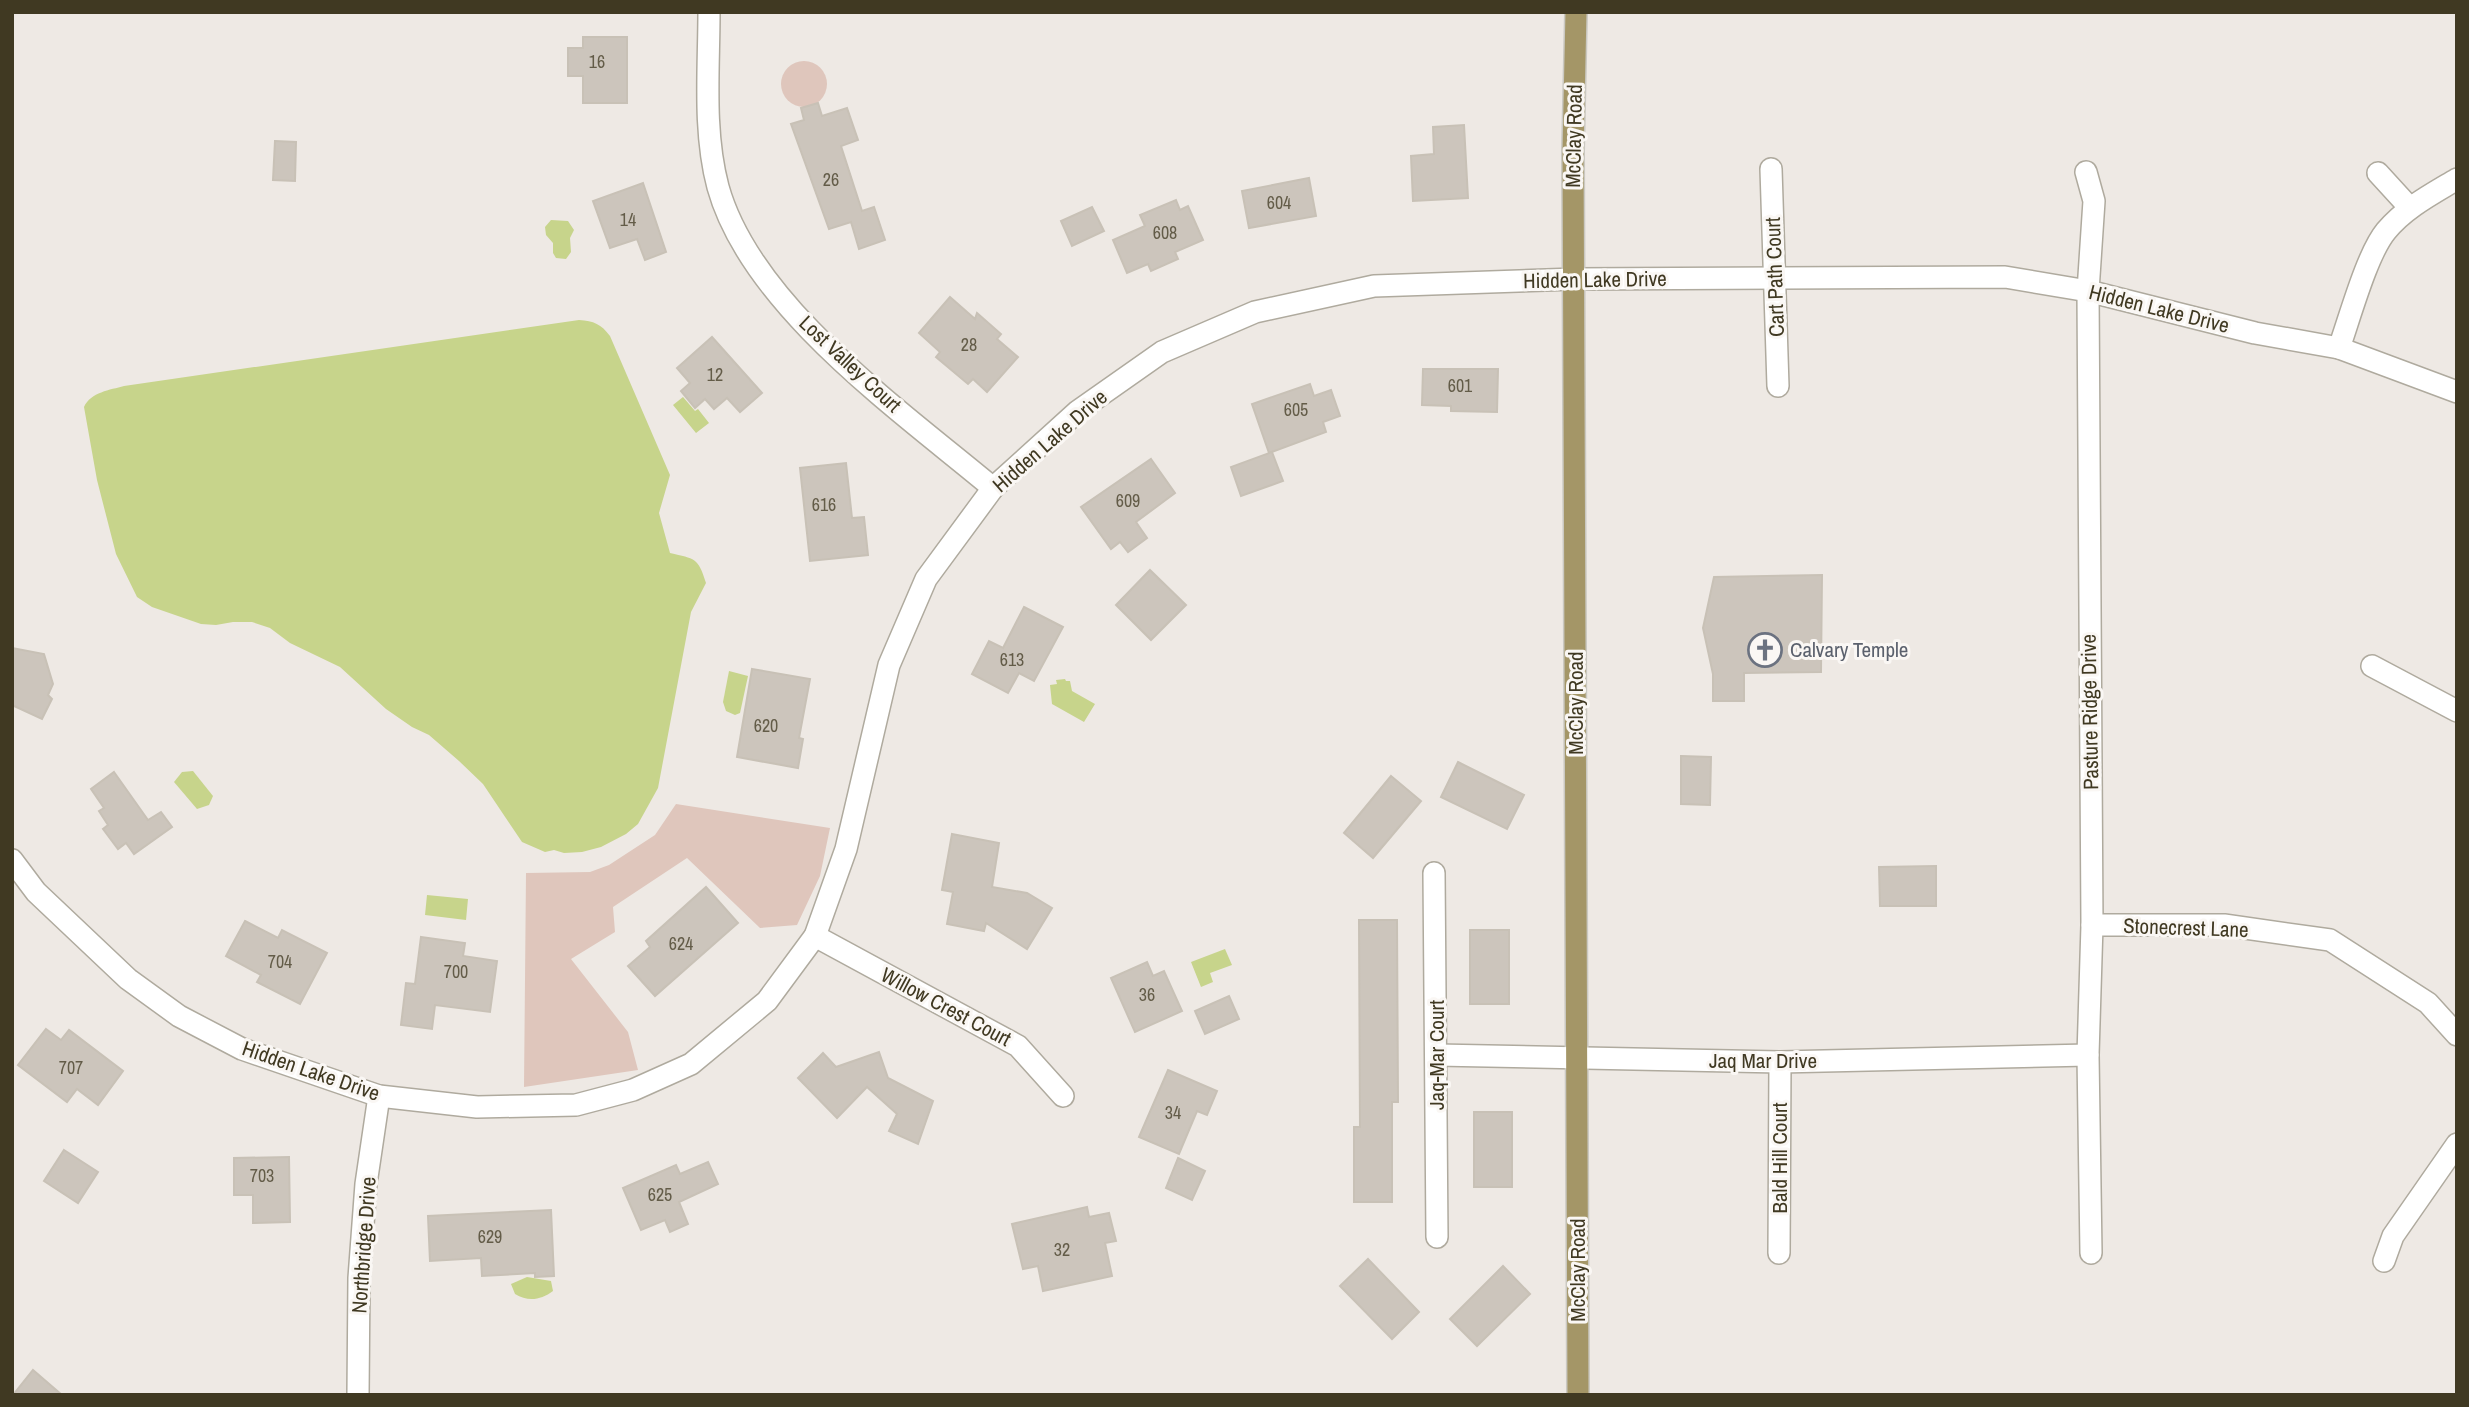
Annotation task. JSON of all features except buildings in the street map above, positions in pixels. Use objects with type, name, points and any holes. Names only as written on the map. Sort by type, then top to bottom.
[{"type":"main road","name":"McClay Road","points":[[1576,12],[1573,151],[1578,1395]]},
{"type":"street","name":"Lost Valley Court","points":[[709,12],[709,132],[718,187],[740,242],[782,299],[831,352],[993,488]]},
{"type":"street","name":"Cart Path Court","points":[[1771,169],[1778,386]]},
{"type":"street","name":"Pasture Ridge Drive","points":[[2085,172],[2094,201],[2088,291],[2092,925],[2088,1055],[2091,1253]]},
{"type":"street","points":[[2378,173],[2410,208]]},
{"type":"street","points":[[2339,348],[2368,267],[2385,232],[2410,208],[2457,179]]},
{"type":"street","name":"Hidden Lake Drive","points":[[12,860],[36,892],[128,979],[180,1016],[242,1049],[379,1096],[477,1107],[576,1105],[633,1090],[691,1065],[767,1001],[815,936],[846,849],[889,665],[926,579],[993,488],[1078,411],[1162,352],[1255,312],[1374,286],[1575,279],[2005,277],[2088,291],[2255,333],[2339,348],[2457,392]]},
{"type":"street","points":[[2372,666],[2457,710]]},
{"type":"street","name":"Jaq-Mar Court","points":[[1434,873],[1437,1237]]},
{"type":"street","name":"Stonecrest Lane","points":[[2092,925],[2224,925],[2330,940],[2428,1003],[2457,1035]]},
{"type":"street","name":"Willow Crest Court","points":[[815,936],[1018,1046],[1063,1096]]},
{"type":"street","name":"Jaq Mar Drive","points":[[1437,1055],[1780,1062],[2088,1055]]},
{"type":"street","name":"Bald Hill Court","points":[[1779,1253],[1780,1062]]},
{"type":"street","name":"Northbridge Drive","points":[[358,1395],[359,1278],[366,1184],[379,1096]]},
{"type":"street","points":[[2384,1261],[2393,1236],[2457,1144]]},
{"type":"shaded area","points":[[804,61],[820,68],[827,84],[820,100],[804,107],[788,100],[781,84],[788,68]]},
{"type":"shaded area","points":[[551,220],[568,221],[574,230],[570,238],[571,252],[566,259],[556,258],[553,243],[546,235],[545,227]]},
{"type":"shaded area","points":[[579,320],[597,324],[610,336],[670,475],[659,513],[670,553],[694,560],[701,568],[706,583],[691,612],[658,788],[638,824],[626,834],[601,847],[564,853],[554,850],[545,852],[522,842],[483,784],[429,735],[386,709],[340,667],[290,643],[270,628],[252,622],[201,624],[152,607],[137,597],[116,554],[97,480],[84,407],[96,395],[124,386]]},
{"type":"shaded area","points":[[683,397],[695,411],[698,409],[709,423],[696,433],[673,405]]},
{"type":"shaded area","points":[[729,671],[748,676],[740,713],[735,715],[726,711],[723,702]]},
{"type":"shaded area","points":[[1056,680],[1070,681],[1072,691],[1095,704],[1084,722],[1052,704],[1050,685],[1057,684]]},
{"type":"shaded area","points":[[193,771],[213,796],[209,805],[197,809],[174,782],[182,772]]},
{"type":"shaded area","points":[[676,804],[830,828],[820,876],[797,925],[760,928],[687,858],[613,907],[615,932],[571,959],[628,1032],[638,1070],[524,1087],[526,873],[590,872],[609,865],[655,835]]},
{"type":"shaded area","points":[[427,895],[468,899],[466,920],[425,915]]},
{"type":"shaded area","points":[[1225,949],[1232,965],[1210,973],[1213,982],[1201,987],[1191,962]]},
{"type":"shaded area","points":[[527,1277],[551,1281],[553,1291],[534,1299],[515,1294],[511,1284]]},
{"type":"place","name":"Calvary Temple","points":[[1765,650]]}]
